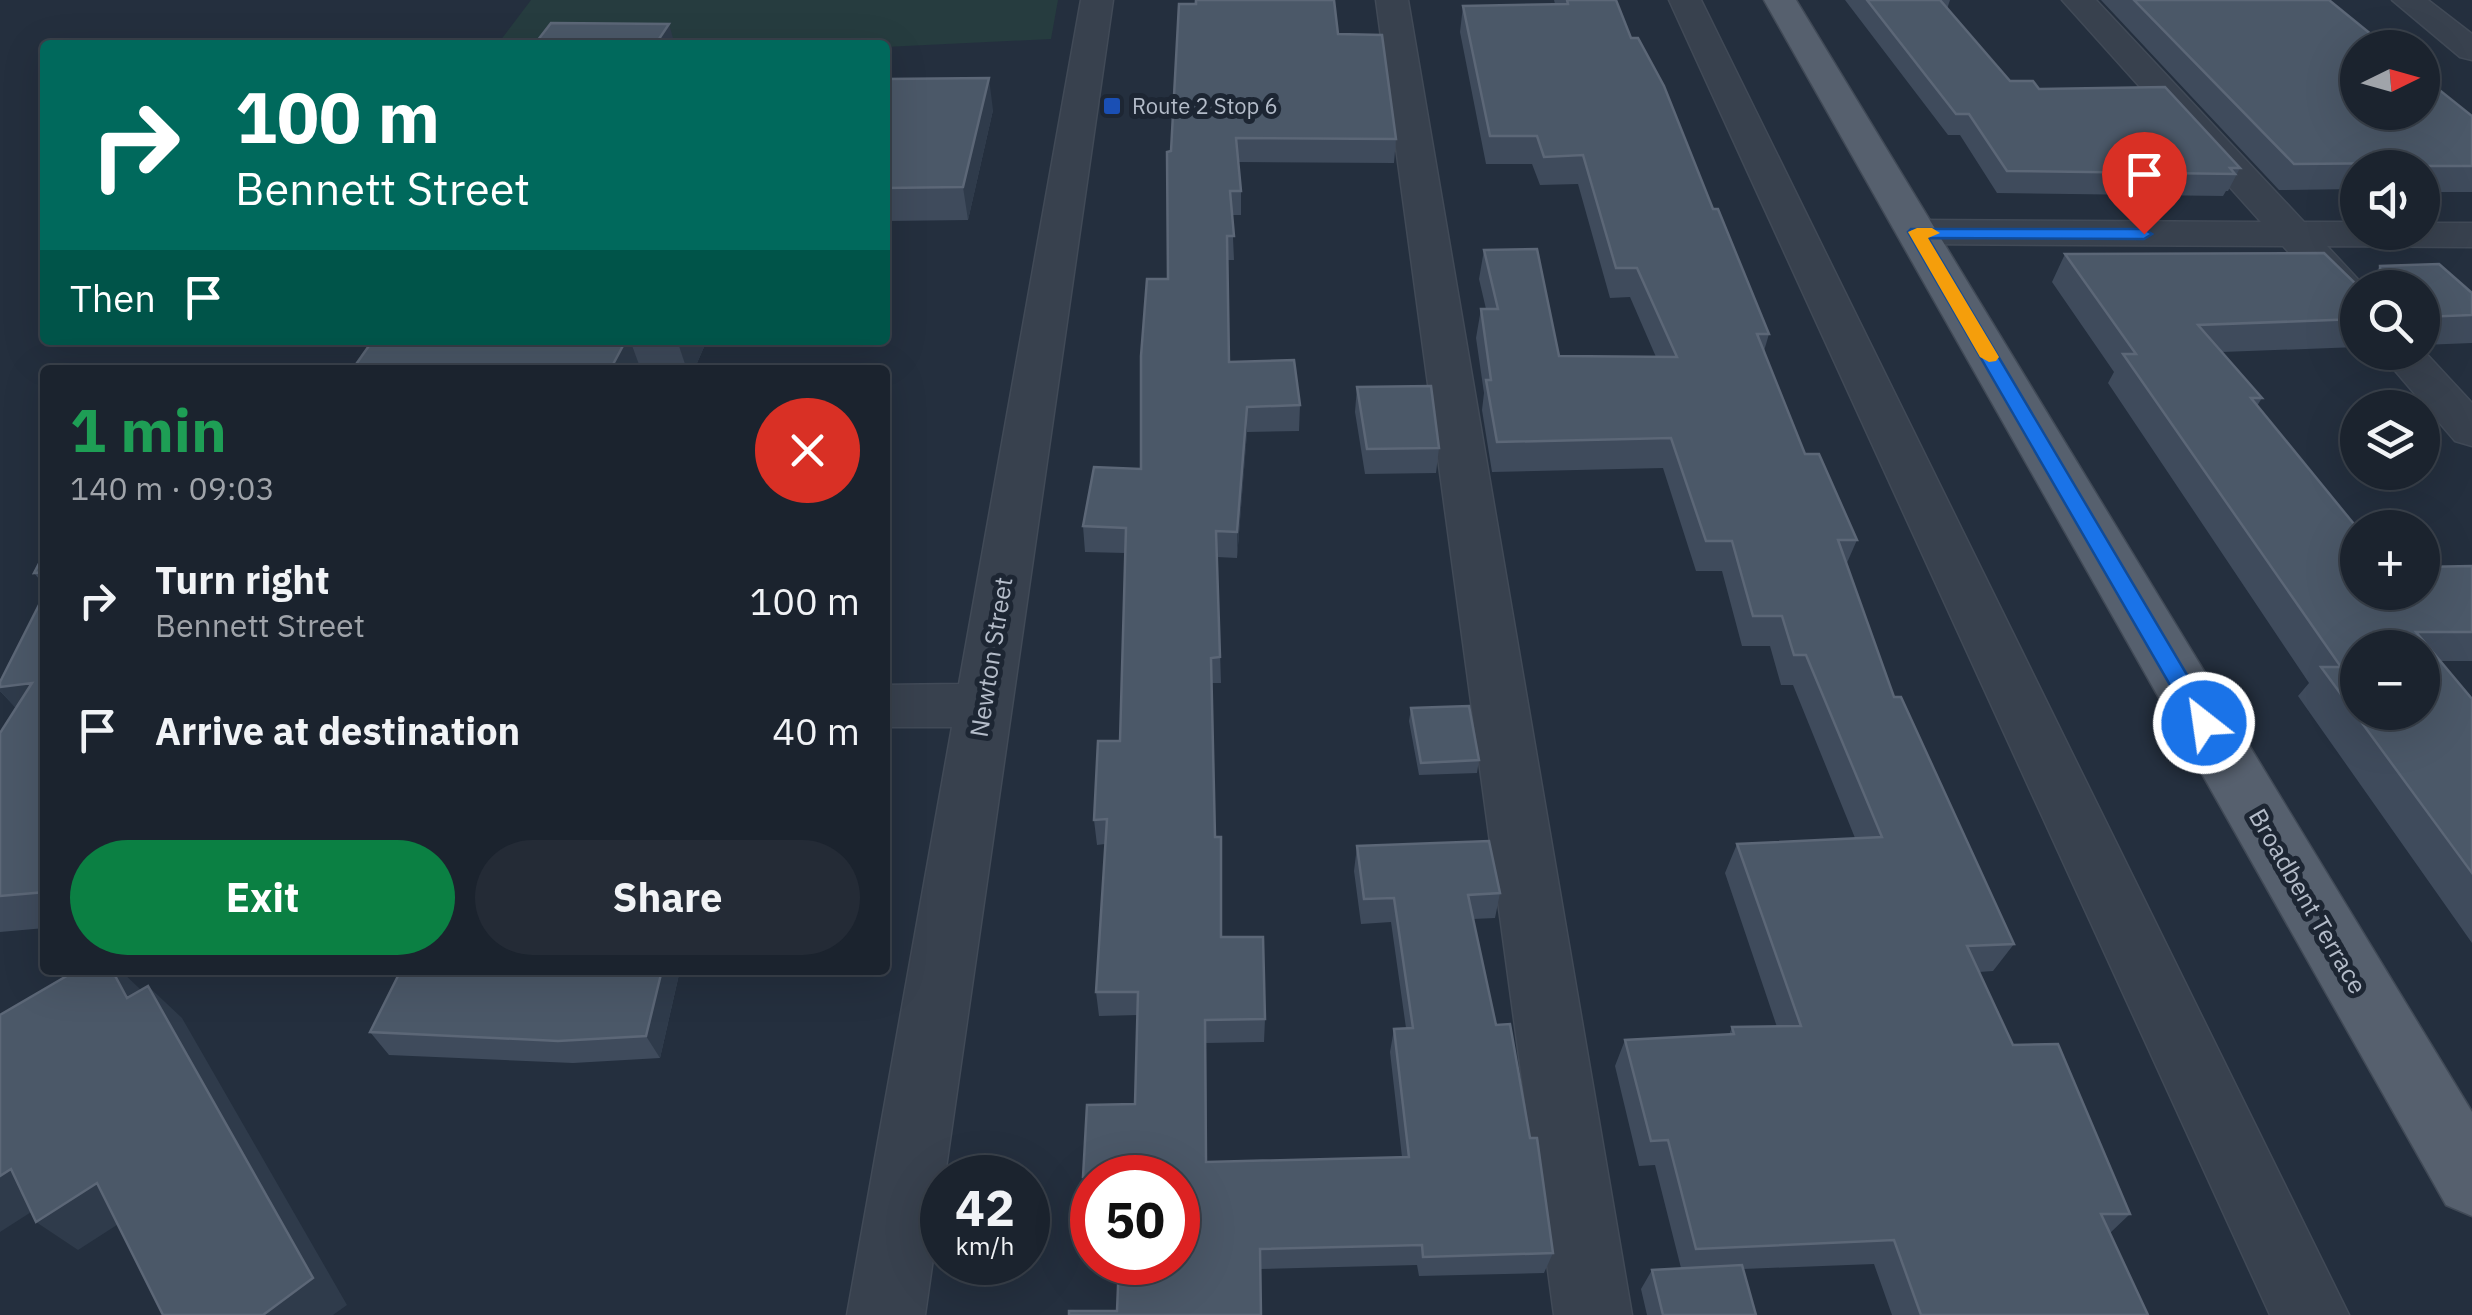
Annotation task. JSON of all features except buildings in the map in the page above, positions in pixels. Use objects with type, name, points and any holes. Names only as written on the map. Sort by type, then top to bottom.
[{"type":"main road","name":"Broadbent Terrace","points":[[1780,0],[2472,1180]]},
{"type":"street","name":"Newton Street","points":[[886,1315],[1097,0]]},
{"type":"street","points":[[1392,0],[1593,1315]]},
{"type":"street","points":[[1685,0],[2310,1315]]},
{"type":"street","points":[[2078,0],[2340,284]]},
{"type":"street","points":[[2408,0],[2472,50]]},
{"type":"street","points":[[1917,232],[2472,235]]},
{"type":"street","points":[[2418,370],[2472,430]]},
{"type":"street","points":[[890,706],[984,705]]},
{"type":"green space","points":[[531,0],[1058,0],[1051,39],[890,47],[890,40],[501,40]]},
{"type":"slow traffic","points":[[1932,233],[1917,232],[1989,357]]},
{"type":"place","name":"Route 2 Stop 6","points":[[1112,106]]},
{"type":"route","points":[[2144,234],[1917,232],[2204,723]]}]
